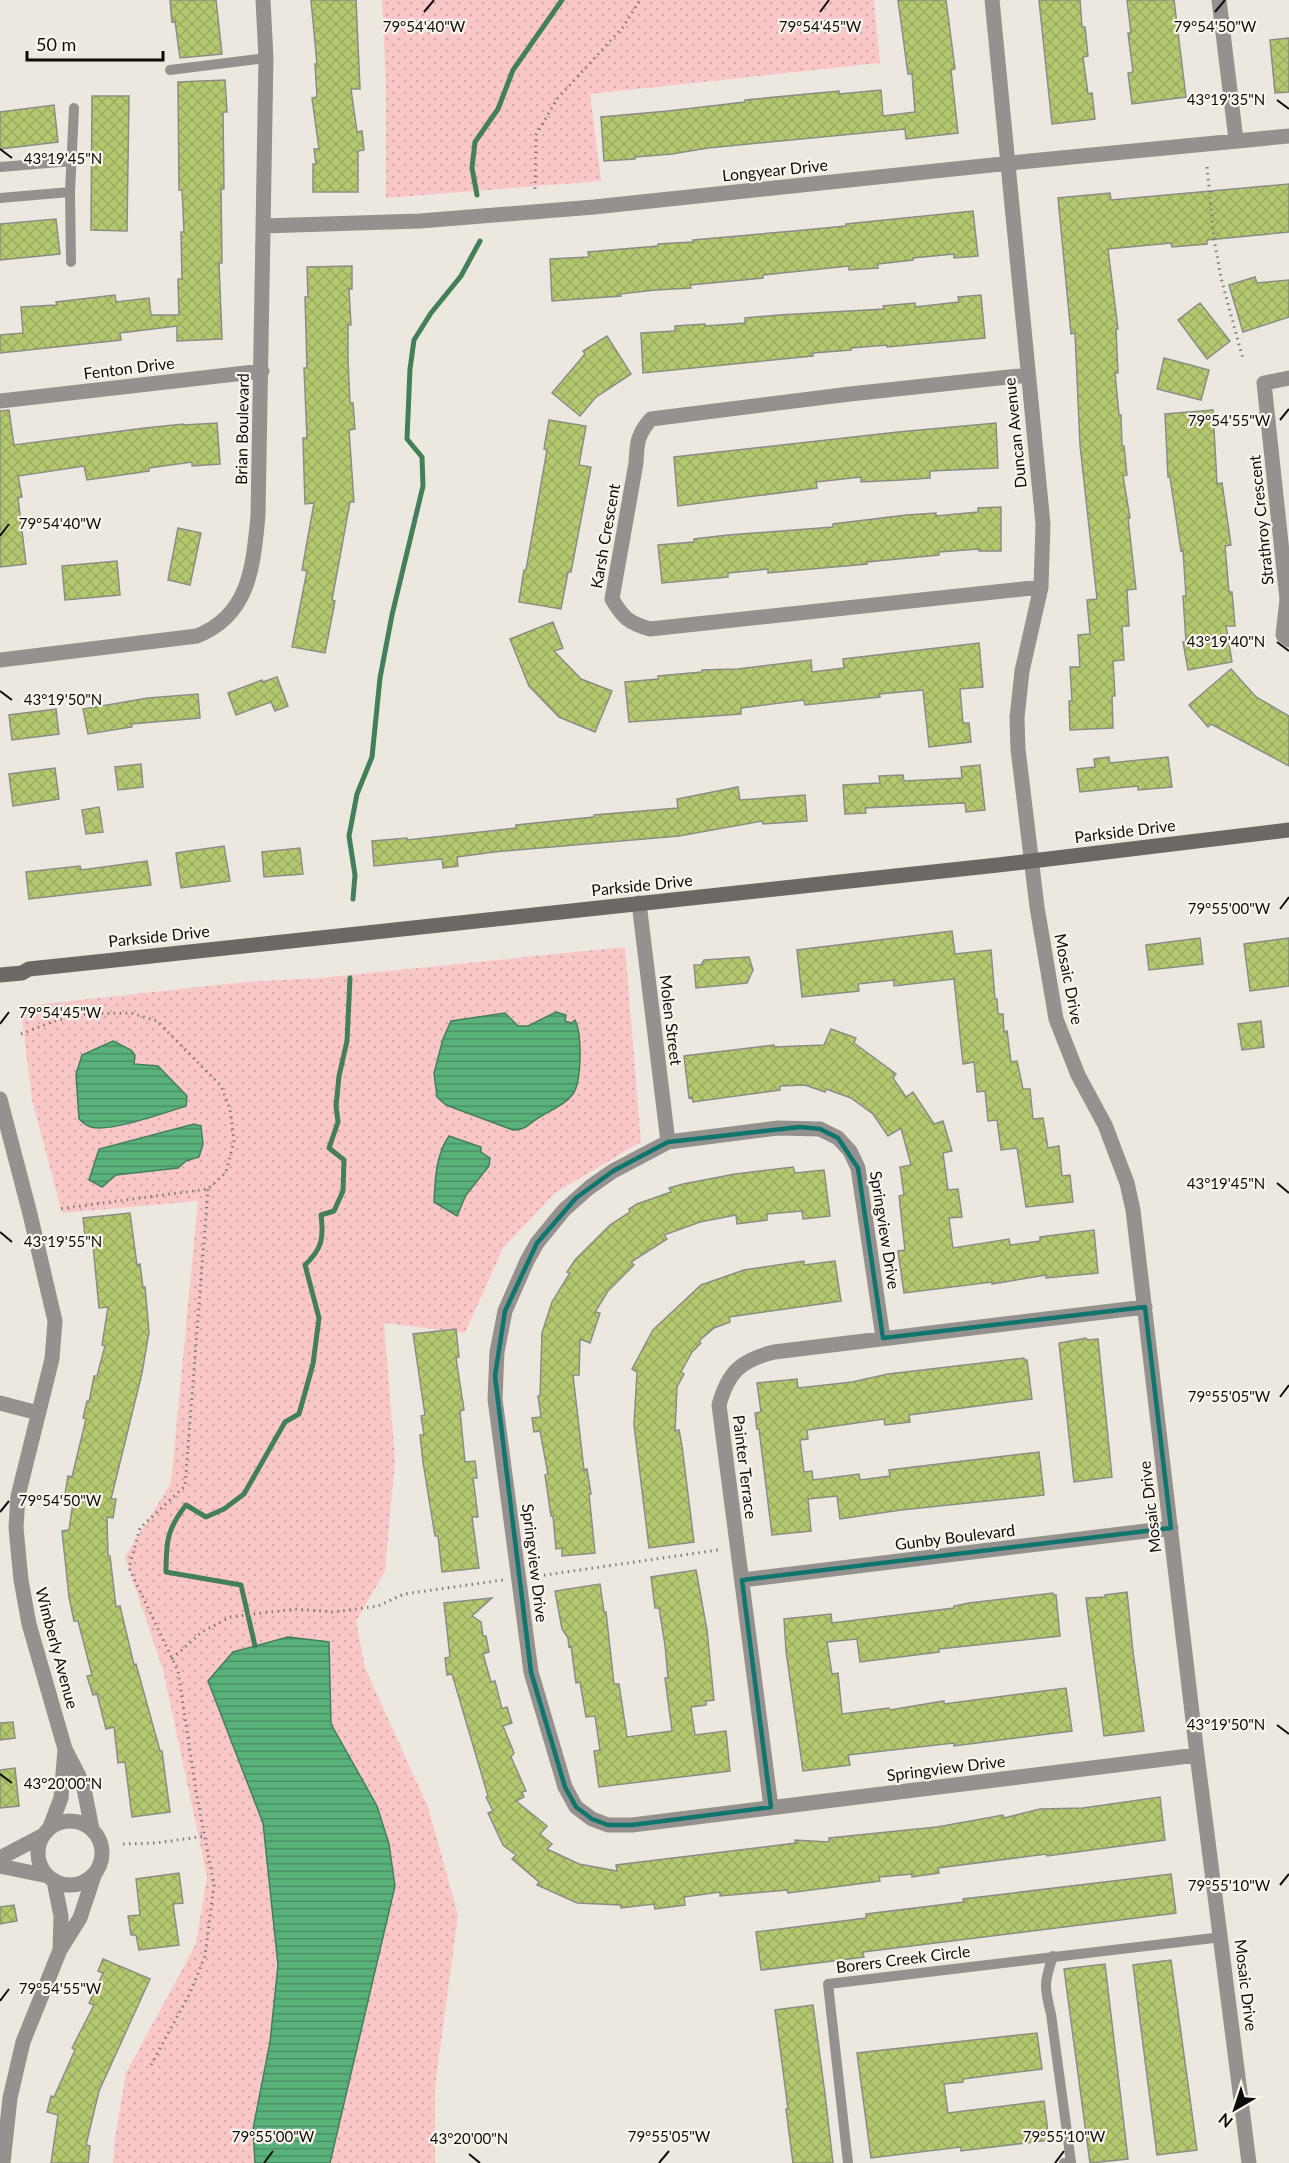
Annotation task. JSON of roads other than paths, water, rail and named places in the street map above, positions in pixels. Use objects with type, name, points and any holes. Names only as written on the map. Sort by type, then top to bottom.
[{"type":"main road","name":"Parkside Drive","points":[[0,975],[22,973],[29,969],[1032,861],[1289,830]]},
{"type":"street","name":"Brian Boulevard","points":[[0,660],[185,639],[208,632],[226,619],[243,595],[258,516],[266,58],[263,0]]},
{"type":"street","name":"Duncan Avenue","points":[[992,0],[1043,524],[1041,587],[1022,671],[1017,718],[1018,749],[1032,861]]},
{"type":"street","points":[[1219,0],[1236,140]]},
{"type":"street","name":"Longyear Drive","points":[[263,226],[420,221],[524,213],[1289,136]]},
{"type":"street","name":"Fenton Drive","points":[[0,401],[262,371]]},
{"type":"street","name":"Karsh Crescent","points":[[1028,375],[651,419],[640,431],[637,444],[636,463],[612,599],[620,613],[632,624],[650,629],[1041,587]]},
{"type":"street","name":"Strathroy Crescent","points":[[1289,378],[1264,383],[1287,599],[1283,635],[1289,640]]},
{"type":"street","name":"Mosaic Drive","points":[[1032,861],[1056,1018],[1078,1075],[1105,1125],[1127,1183],[1133,1210],[1197,1755],[1250,2163]]},
{"type":"street","name":"Molen Street","points":[[639,903],[668,1142]]},
{"type":"street","name":"Wimberly Avenue","points":[[0,1099],[55,1321],[52,1359],[18,1496],[16,1539],[21,1580],[29,1624],[65,1749],[83,1784],[92,1829]]},
{"type":"street","name":"Springview Drive","points":[[883,1338],[858,1168],[850,1151],[838,1138],[820,1129],[778,1128],[668,1142],[613,1171],[590,1187],[564,1209],[537,1243],[505,1311],[497,1352],[495,1399],[531,1672],[565,1787],[576,1807],[592,1819],[608,1825],[632,1825],[1197,1755]]},
{"type":"street","name":"Painter Terrace","points":[[771,1807],[719,1405],[728,1380],[745,1362],[761,1355],[1145,1307]]},
{"type":"street","points":[[0,1403],[39,1413]]},
{"type":"street","name":"Gunby Boulevard","points":[[742,1580],[1171,1528]]},
{"type":"street","name":"Wimberly Avenue","points":[[46,1831],[61,1798],[65,1749]]},
{"type":"street","points":[[0,1858],[61,1821],[73,1820],[92,1829],[101,1846],[101,1862],[80,1917],[60,1950],[22,2042],[10,2098],[3,2163]]},
{"type":"street","points":[[46,1831],[38,1847],[38,1858],[40,1867],[51,1879],[61,1916],[60,1950]]},
{"type":"street","points":[[0,1866],[66,1885],[86,1881],[95,1873]]},
{"type":"lane","points":[[170,70],[266,58]]},
{"type":"lane","points":[[71,262],[70,192],[74,108]]},
{"type":"lane","points":[[0,167],[72,161]]},
{"type":"lane","points":[[0,198],[70,192]]},
{"type":"lane","name":"Borers Creek Circle","points":[[848,2163],[828,1984],[1222,1937]]},
{"type":"lane","points":[[1053,1956],[1046,1976],[1045,1991],[1051,2014],[1071,2162],[1064,2163]]},
{"type":"waterway","points":[[477,195],[472,168],[475,142],[498,109],[513,70],[562,0]]},
{"type":"waterway","points":[[353,899],[355,875],[349,836],[357,794],[372,757],[380,678],[392,615],[423,486],[422,457],[407,439],[410,369],[414,340],[431,313],[461,276],[480,241]]},
{"type":"waterway","points":[[255,1646],[241,1585],[166,1572],[167,1544],[171,1529],[186,1505],[206,1517],[224,1509],[244,1494],[285,1422],[299,1414],[313,1364],[319,1318],[305,1265],[315,1254],[320,1243],[321,1215],[334,1211],[343,1191],[344,1160],[329,1148],[338,1122],[336,1106],[339,1076],[347,1041],[350,978]]}]
